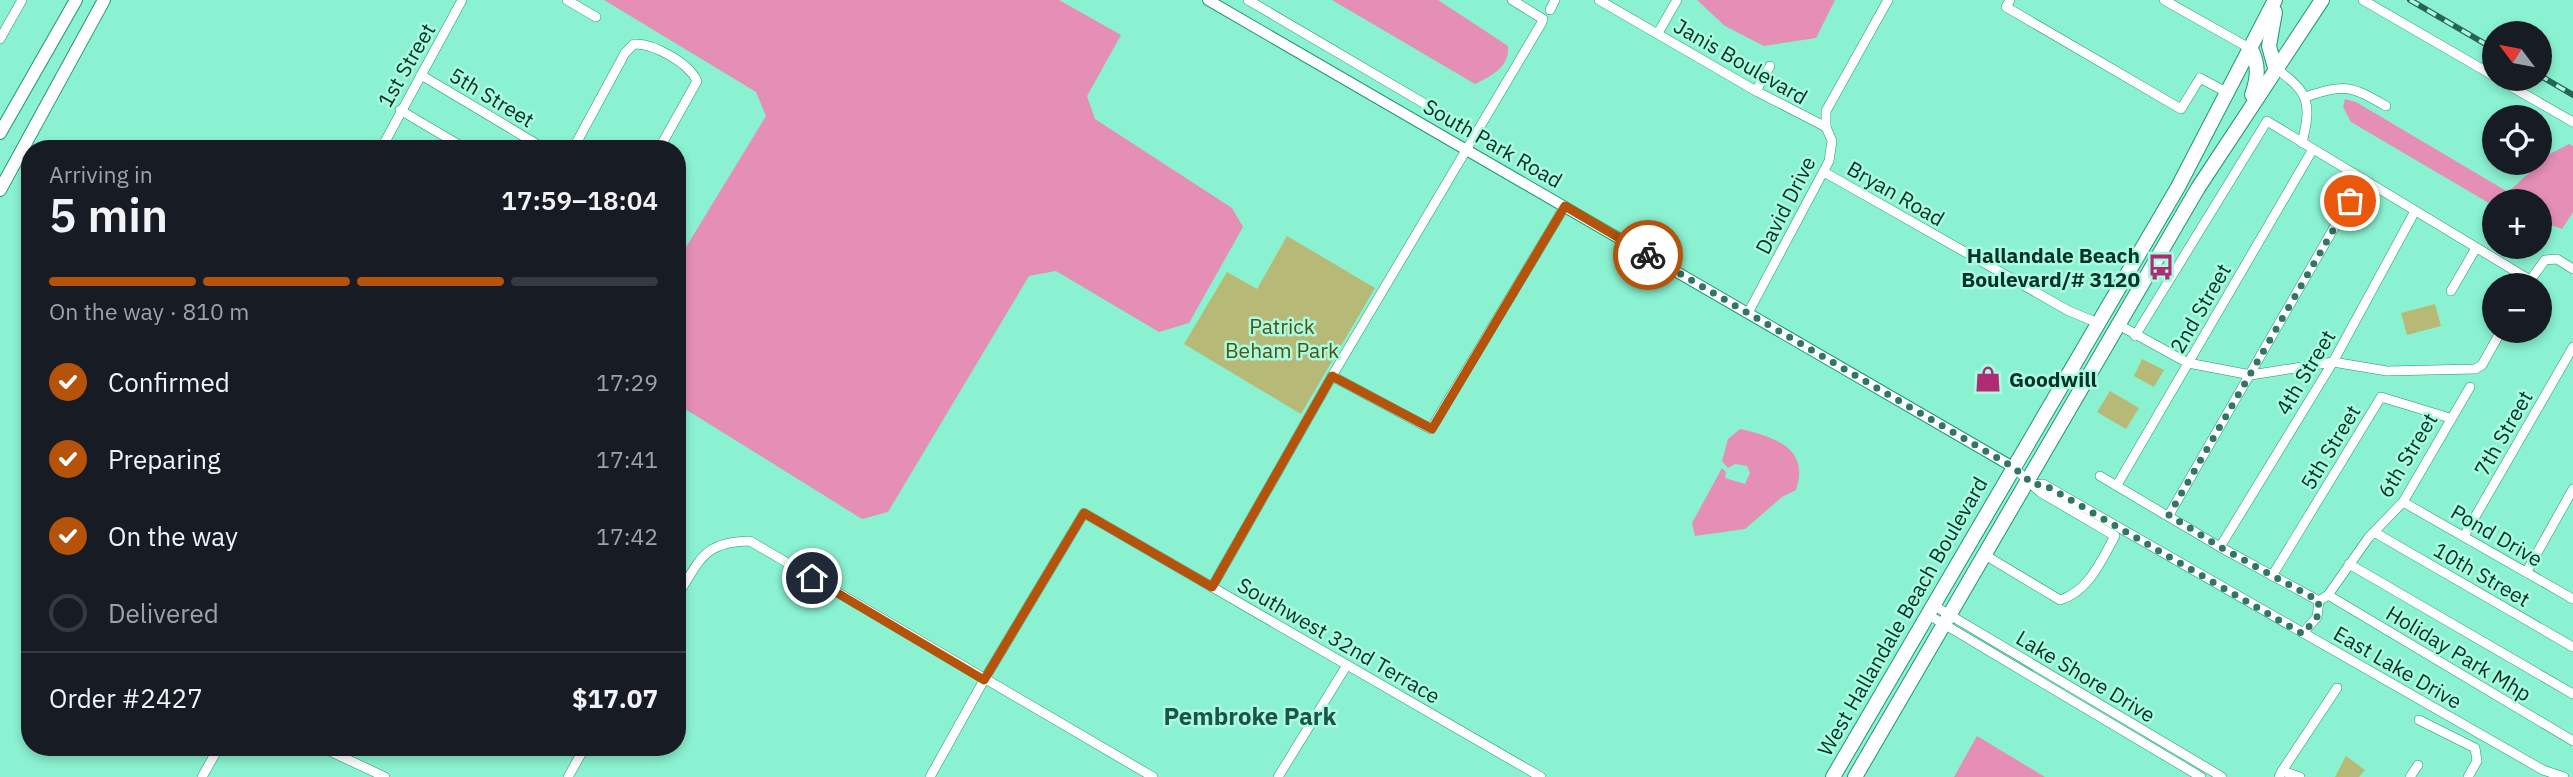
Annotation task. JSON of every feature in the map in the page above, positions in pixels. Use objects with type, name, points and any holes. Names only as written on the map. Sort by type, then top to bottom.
[{"type":"main road","points":[[0,133],[76,0]]},
{"type":"main road","points":[[27,140],[104,0]]},
{"type":"main road","points":[[2275,68],[2270,56],[2269,35],[2276,0]]},
{"type":"main road","name":"West Hallandale Beach Boulevard","points":[[1833,777],[2125,276],[2228,93],[2276,0]]},
{"type":"main road","name":"West Hallandale Beach Boulevard","points":[[1855,777],[1949,621],[1985,555],[2031,484],[2198,188],[2322,0]]},
{"type":"main road","points":[[2246,113],[2257,73],[2257,60],[2251,49]]},
{"type":"main road","points":[[0,190],[21,152]]},
{"type":"main road","points":[[2119,326],[2115,311],[2125,276]]},
{"type":"main road","points":[[1842,777],[1882,709],[1886,686]]},
{"type":"street","points":[[0,39],[4,23],[22,0]]},
{"type":"street","name":"1st Street","points":[[387,140],[400,110],[462,0]]},
{"type":"street","points":[[566,0],[596,17]]},
{"type":"street","name":"South Park Road","points":[[1208,0],[2013,467]]},
{"type":"street","points":[[1248,0],[1478,135]]},
{"type":"street","points":[[1212,587],[1332,376],[1478,135],[1543,19],[1512,0]]},
{"type":"street","points":[[1550,10],[1555,0]]},
{"type":"street","points":[[1658,33],[1677,0]]},
{"type":"street","name":"David Drive","points":[[1748,313],[1824,172],[1832,150],[1825,111],[1888,0]]},
{"type":"street","points":[[2010,0],[2006,7],[2181,109],[2200,78],[2228,93]]},
{"type":"street","points":[[2164,0],[2251,49]]},
{"type":"street","points":[[2362,0],[2482,70]]},
{"type":"street","name":"Janis Boulevard","points":[[1603,1],[1756,91],[1826,127]]},
{"type":"street","points":[[578,140],[625,53],[634,44],[645,43],[692,71],[696,81],[664,140]]},
{"type":"street","points":[[1756,91],[1770,66]]},
{"type":"street","points":[[2275,68],[2297,84],[2305,97],[2309,115],[2302,143]]},
{"type":"street","name":"5th Street","points":[[421,75],[530,140]]},
{"type":"street","points":[[2305,97],[2335,88],[2355,88],[2386,106]]},
{"type":"street","points":[[2519,91],[2573,122]]},
{"type":"street","points":[[400,110],[452,140]]},
{"type":"street","points":[[2136,336],[2267,121],[2513,273]]},
{"type":"street","name":"2nd Street","points":[[2118,485],[2313,149]]},
{"type":"street","name":"Bryan Road","points":[[1824,172],[2069,311],[2098,323]]},
{"type":"street","points":[[2169,515],[2362,179]]},
{"type":"street","points":[[1332,376],[1432,429],[1565,206]]},
{"type":"street","name":"4th Street","points":[[2220,547],[2333,362],[2415,211]]},
{"type":"street","points":[[2451,292],[2476,248]]},
{"type":"street","points":[[2535,273],[2545,260],[2557,259],[2573,268]]},
{"type":"street","points":[[2119,326],[2188,363],[2251,375],[2333,362],[2387,371],[2475,369],[2482,365],[2494,343]]},
{"type":"street","name":"7th Street","points":[[2464,536],[2573,347]]},
{"type":"street","name":"6th Street","points":[[2328,595],[2371,534],[2403,502],[2470,387]]},
{"type":"street","name":"5th Street","points":[[2272,576],[2381,397],[2450,418]]},
{"type":"street","points":[[1985,555],[2060,600],[2070,597],[2092,578],[2115,536],[2031,484],[2013,467]]},
{"type":"street","points":[[2100,476],[2220,547],[2319,601]]},
{"type":"street","name":"East Lake Drive","points":[[2031,484],[2043,484],[2543,770],[2564,777]]},
{"type":"street","points":[[2527,571],[2573,489]]},
{"type":"street","name":"Pond Drive","points":[[2403,502],[2527,571],[2573,600]]},
{"type":"street","name":"Southwest 32nd Terrace","points":[[984,680],[1084,513],[1541,777]]},
{"type":"street","name":"10th Street","points":[[2371,534],[2573,646]]},
{"type":"street","points":[[686,582],[705,552],[725,541],[750,541],[1153,777]]},
{"type":"street","points":[[2349,564],[2573,694]]},
{"type":"street","points":[[2303,634],[2317,617],[2319,601],[2328,595]]},
{"type":"street","name":"Holiday Park Mhp","points":[[2328,595],[2573,741]]},
{"type":"street","name":"Lake Shore Drive","points":[[1930,610],[2018,655],[2221,777]]},
{"type":"street","name":"Lake Shore Drive","points":[[1949,621],[2012,665],[2200,777]]},
{"type":"street","points":[[2012,665],[2018,655]]},
{"type":"street","points":[[1278,777],[1347,665]]},
{"type":"street","points":[[930,777],[984,680]]},
{"type":"street","points":[[2301,777],[2281,774],[2337,688]]},
{"type":"street","points":[[2419,720],[2475,748],[2477,761],[2468,777]]},
{"type":"street","points":[[202,777],[214,756]]},
{"type":"street","points":[[340,756],[386,777]]},
{"type":"street","points":[[568,777],[580,756]]},
{"type":"street","points":[[2410,777],[2418,765]]},
{"type":"street","points":[[2569,777],[2573,772]]},
{"type":"green space","name":"Patrick Beham Park","points":[[1287,236],[1375,288],[1301,414],[1184,344],[1227,272],[1257,289]]},
{"type":"green space","points":[[2435,304],[2441,326],[2407,335],[2401,313]]},
{"type":"green space","points":[[2142,359],[2164,370],[2154,387],[2134,376]]},
{"type":"green space","points":[[2110,391],[2139,408],[2126,429],[2097,412]]},
{"type":"green space","points":[[2346,756],[2365,770],[2359,777],[2335,777]]},
{"type":"shaded area","points":[[604,0],[1059,0],[1121,35],[1087,96],[1095,119],[1232,208],[1243,227],[1189,323],[1159,332],[1056,271],[1029,276],[888,512],[862,519],[686,410],[686,247],[766,116],[756,92]]},
{"type":"shaded area","points":[[1332,0],[1438,0],[1508,46],[1506,60],[1498,70],[1475,84]]},
{"type":"shaded area","points":[[1697,0],[1835,0],[1816,38],[1764,46],[1725,26]]},
{"type":"shaded area","points":[[2345,99],[2356,102],[2503,189],[2482,189],[2482,199],[2351,122],[2343,107]]},
{"type":"shaded area","points":[[2569,144],[2573,146],[2573,212],[2562,229],[2552,225],[2552,189],[2511,189],[2527,175],[2552,175],[2552,153]]},
{"type":"shaded area","points":[[1740,429],[1777,441],[1794,454],[1799,476],[1796,490],[1782,497],[1745,529],[1695,536],[1692,523],[1722,468],[1726,472],[1725,478],[1745,484],[1750,473],[1747,466],[1735,464],[1728,468],[1722,461],[1728,439]]},
{"type":"shaded area","points":[[1977,736],[2045,777],[1954,777]]},
{"type":"railway","points":[[2410,0],[2482,42]]},
{"type":"railway","points":[[2552,83],[2573,95]]},
{"type":"way so far","points":[[1648,255],[2013,467],[2034,485],[2043,484],[2303,634],[2317,617],[2319,601],[2220,547],[2169,515],[2350,201]]},
{"type":"place","name":"Hallandale Beach Boulevard/# 3120","points":[[2161,267]]},
{"type":"place","name":"Goodwill","points":[[1988,379]]},
{"type":"district","name":"Pembroke Park","points":[[1250,716]]},
{"type":"route","points":[[812,578],[984,680],[1084,513],[1212,587],[1332,376],[1432,429],[1565,206],[1648,255]]}]
